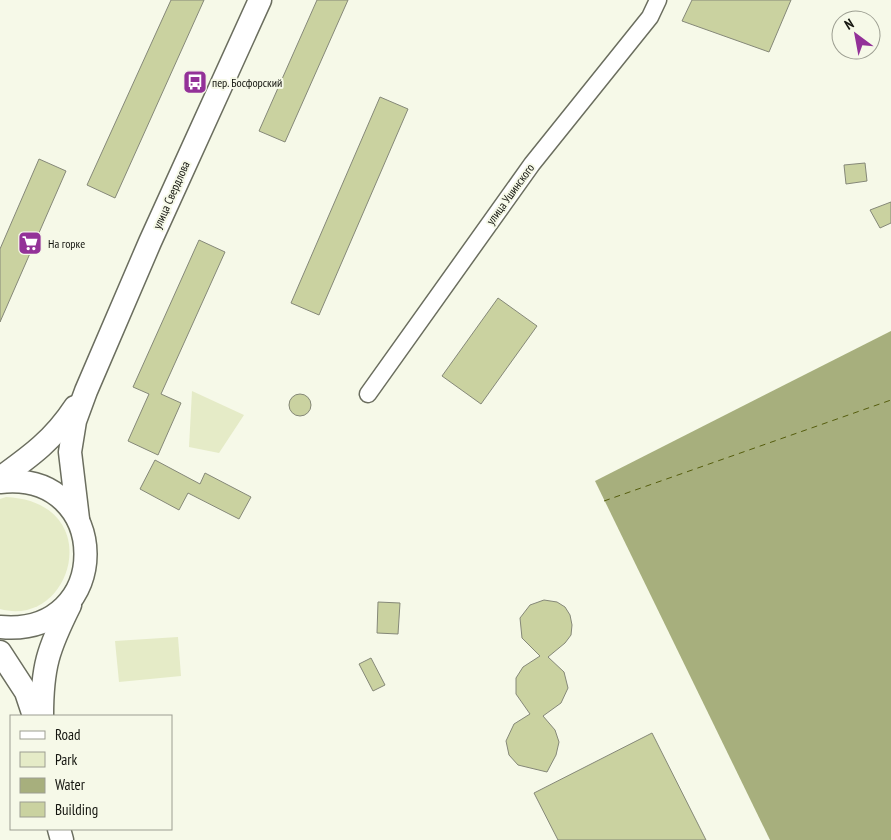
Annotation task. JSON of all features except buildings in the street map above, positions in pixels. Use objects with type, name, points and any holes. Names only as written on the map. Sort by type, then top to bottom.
[{"type":"main road","name":"улица Свердлова","points":[[86,391],[154,233],[260,0]]},
{"type":"main road","points":[[0,478],[37,452],[54,435],[86,391]]},
{"type":"main road","points":[[42,715],[42,681],[46,661],[53,640],[76,594],[86,567],[86,542],[78,519],[70,452],[75,421],[86,391]]},
{"type":"main road","points":[[0,482],[17,480],[42,486],[63,499],[78,519]]},
{"type":"main road","points":[[0,627],[18,628],[41,623],[58,613],[76,594]]},
{"type":"main road","points":[[0,652],[26,692],[34,715]]},
{"type":"street","name":"улица Ушинского","points":[[368,394],[532,164],[650,17],[658,0]]},
{"type":"green space","points":[[192,391],[244,415],[219,453],[189,447]]},
{"type":"green space","points":[[6,497],[38,504],[58,519],[68,540],[69,562],[61,584],[46,601],[25,610],[0,609],[0,499]]},
{"type":"green space","points":[[178,637],[181,676],[119,682],[115,641]]},
{"type":"water","points":[[891,331],[891,840],[770,840],[595,481]]},
{"type":"ferry route","points":[[604,501],[891,400]]},
{"type":"place","name":"пер. Босфорский","points":[[195,82]]},
{"type":"place","name":"На горке","points":[[30,243]]}]
